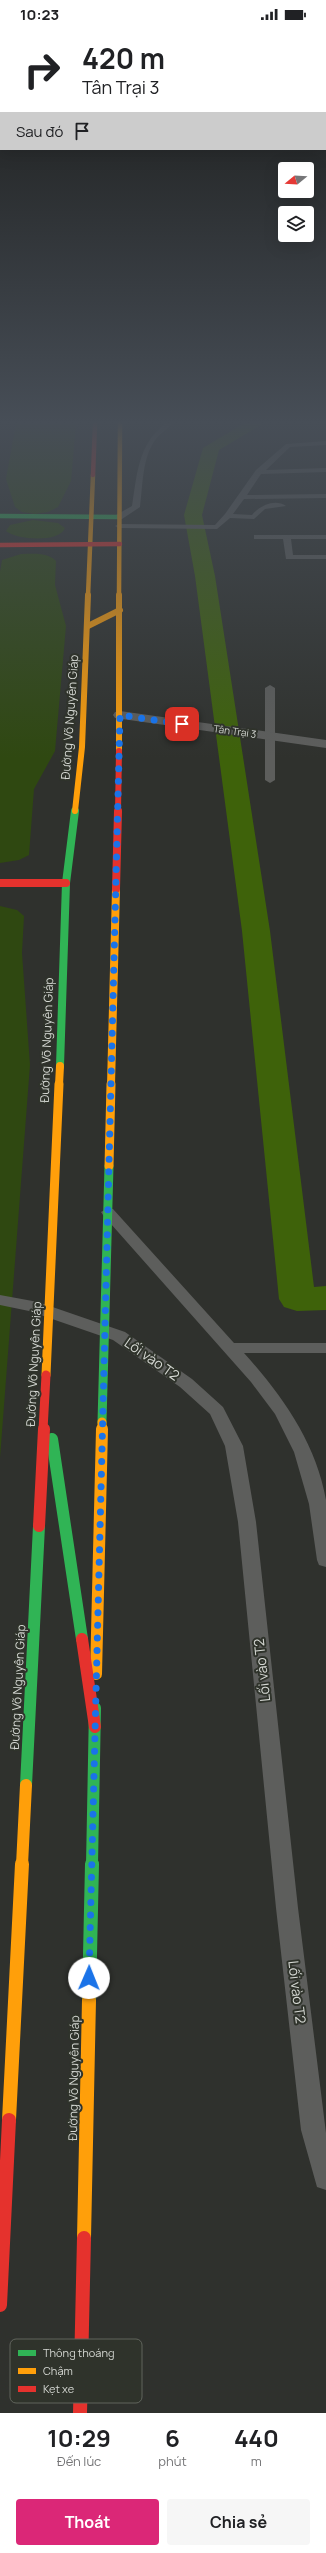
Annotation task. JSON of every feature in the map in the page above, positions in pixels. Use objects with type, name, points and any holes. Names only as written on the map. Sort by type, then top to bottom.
[{"type":"main road","name":"Đường Võ Nguyên Giáp","points":[[0,2305],[55,1196],[66,883],[82,747],[91,535]]},
{"type":"main road","name":"Đường Võ Nguyên Giáp","points":[[80,2339],[120,715],[120,535]]},
{"type":"main road","points":[[0,545],[120,544]]},
{"type":"main road","points":[[88,626],[120,610]]},
{"type":"main road","points":[[0,883],[66,883]]},
{"type":"main road","points":[[45,1390],[95,1727]]},
{"type":"main road","name":"Đường Võ Nguyên Giáp","points":[[80,2403],[80,2413]]},
{"type":"street","name":"Tân Trại 3","points":[[120,715],[326,744]]},
{"type":"lane","points":[[257,537],[326,537]]},
{"type":"lane","points":[[287,537],[289,557],[326,557]]},
{"type":"lane","points":[[270,688],[268,735],[270,780]]},
{"type":"lane","points":[[108,1212],[231,1348],[257,1378],[282,1412],[304,1452],[318,1504],[326,1560]]},
{"type":"lane","name":"Lối vào T2","points":[[0,1300],[32,1306],[119,1336],[186,1384],[217,1411],[234,1446],[247,1522],[286,1908],[313,2130],[326,2178]]},
{"type":"lane","points":[[231,1348],[326,1348]]},
{"type":"lane","points":[[85,2403],[88,2413]]},
{"type":"green space","points":[[16,535],[56,535],[47,538],[28,538]]},
{"type":"green space","points":[[21,554],[49,556],[56,561],[55,585],[66,626],[55,751],[34,789],[29,855],[19,860],[0,863],[0,572],[2,560]]},
{"type":"green space","points":[[0,906],[17,910],[24,916],[22,953],[30,1065],[0,1458]]},
{"type":"waterway","points":[[197,535],[205,576],[256,931],[297,1299],[326,1298]]},
{"type":"traffic: fast","points":[[60,1066],[66,883],[75,811]]},
{"type":"traffic: fast","points":[[102,1422],[109,1166]]},
{"type":"traffic: fast","points":[[52,1439],[82,1639]]},
{"type":"traffic: fast","points":[[26,1785],[39,1526]]},
{"type":"traffic: fast","points":[[89,2000],[95,1708]]},
{"type":"traffic: slow","points":[[75,811],[82,747],[91,535]]},
{"type":"traffic: slow","points":[[119,751],[120,535]]},
{"type":"traffic: slow","points":[[88,626],[120,610]]},
{"type":"traffic: slow","points":[[109,1166],[116,889]]},
{"type":"traffic: slow","points":[[46,1375],[60,1066]]},
{"type":"traffic: slow","points":[[96,1674],[102,1422]]},
{"type":"traffic: slow","points":[[9,2120],[26,1785]]},
{"type":"traffic: slow","points":[[84,2238],[89,2000]]},
{"type":"traffic: jam","points":[[0,545],[120,544]]},
{"type":"traffic: jam","points":[[116,889],[119,751]]},
{"type":"traffic: jam","points":[[0,883],[66,883]]},
{"type":"traffic: jam","points":[[39,1526],[46,1375]]},
{"type":"traffic: jam","points":[[82,1639],[95,1727]]},
{"type":"traffic: jam","points":[[0,2305],[9,2120]]},
{"type":"traffic: jam","points":[[82,2339],[84,2238]]},
{"type":"traffic: jam","points":[[80,2403],[80,2413]]},
{"type":"route","points":[[89,1978],[120,715],[182,724]]}]
